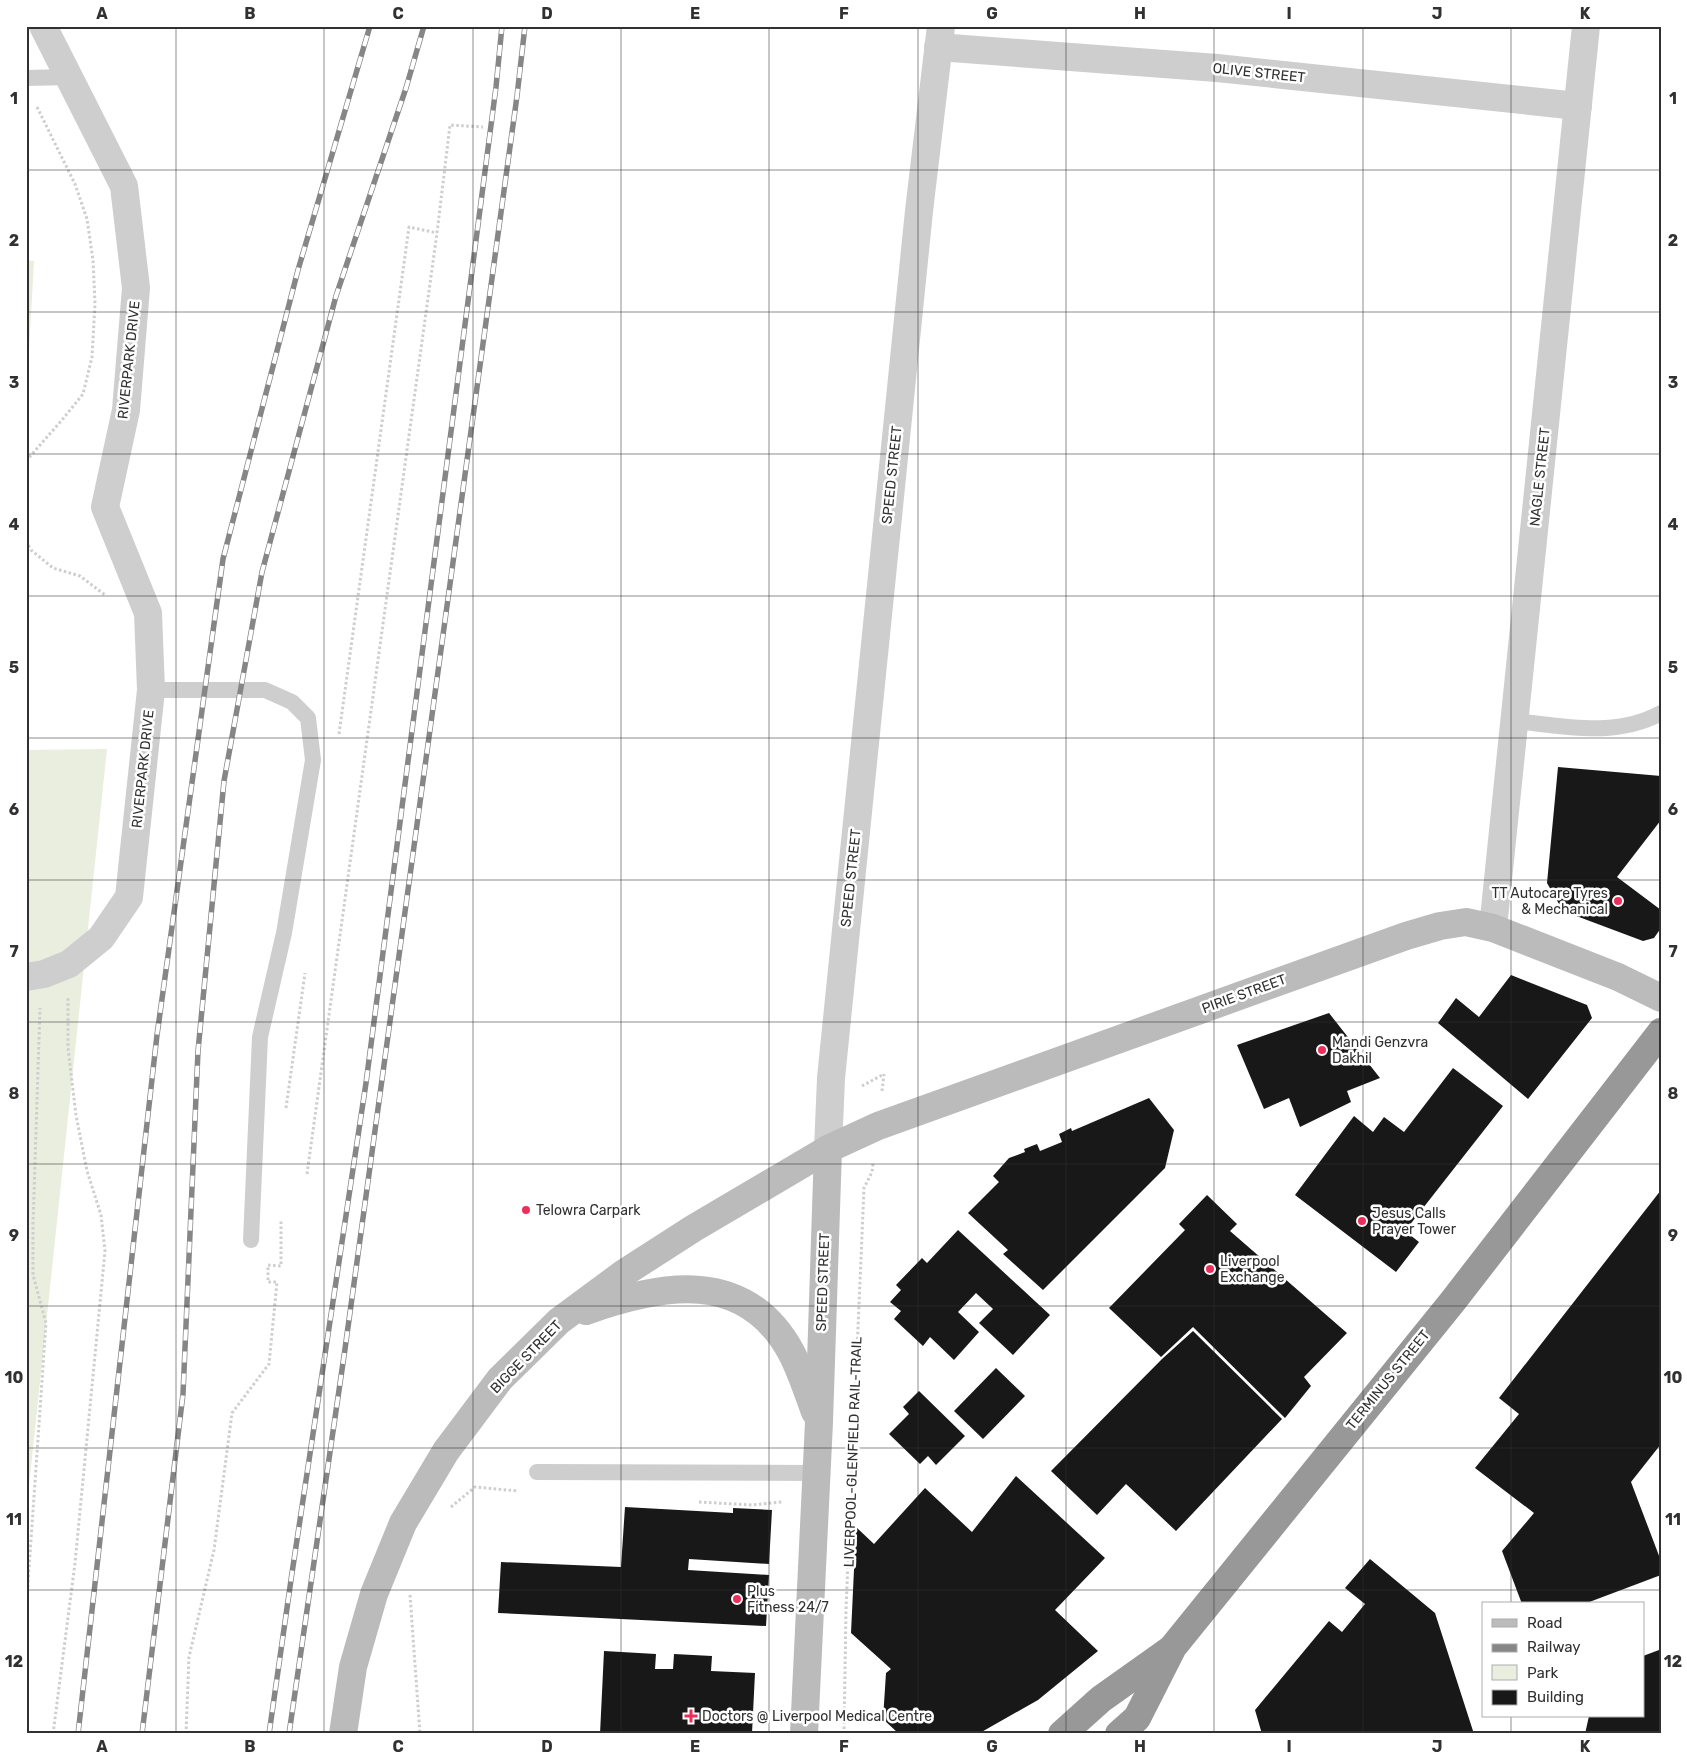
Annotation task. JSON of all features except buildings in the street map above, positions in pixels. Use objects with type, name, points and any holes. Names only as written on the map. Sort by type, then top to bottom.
[{"type":"highway","name":"TERMINUS STREET","points":[[1127,1728],[1173,1648],[1453,1301],[1661,1032]]},
{"type":"highway","points":[[1062,1734],[1100,1699],[1173,1648]]},
{"type":"street","name":"RIVERPARK DRIVE","points":[[26,977],[44,974],[69,964],[101,938],[129,897],[151,690],[148,612],[106,507],[126,410],[136,288],[124,186],[43,26]]},
{"type":"street","name":"NAGLE STREET","points":[[1493,928],[1586,26]]},
{"type":"street","name":"OLIVE STREET","points":[[940,36],[1216,68],[1578,106]]},
{"type":"street","name":"SPEED STREET","points":[[804,1734],[817,1473],[833,1058],[919,211],[940,36]]},
{"type":"street","name":"PIRIE STREET","points":[[828,1149],[878,1126],[1406,936],[1440,926],[1466,922],[1493,928],[1618,977],[1661,998]]},
{"type":"street","name":"BIGGE STREET","points":[[343,1734],[353,1667],[374,1594],[403,1523],[446,1451],[500,1379],[559,1321],[624,1273],[686,1233],[828,1149]]},
{"type":"street","points":[[559,1321],[618,1300],[666,1290],[700,1290],[730,1295],[754,1308],[775,1330],[791,1352],[819,1422]]},
{"type":"lane","points":[[26,78],[68,77]]},
{"type":"lane","points":[[151,690],[266,690],[292,702],[308,718],[313,760],[284,932],[260,1037],[252,1240]]},
{"type":"lane","points":[[1515,720],[1592,730],[1623,727],[1647,720],[1661,713]]},
{"type":"lane","points":[[538,1472],[817,1473]]},
{"type":"path","points":[[26,461],[83,394],[92,358],[95,304],[93,260],[87,219],[75,184],[34,102]]},
{"type":"path","points":[[307,1174],[450,125],[483,127]]},
{"type":"path","points":[[26,541],[31,550],[53,568],[80,576],[107,596]]},
{"type":"path","points":[[53,1734],[75,1563],[105,1251],[101,1215],[87,1170],[76,1116],[68,1048],[69,964]]},
{"type":"path","points":[[26,1612],[46,1324],[33,1275],[40,1008]]},
{"type":"path","name":"LIVERPOOL-GLENFIELD RAIL-TRAIL","points":[[844,1734],[846,1609],[864,1188],[872,1172]]},
{"type":"path","points":[[448,1510],[476,1487],[519,1491]]},
{"type":"path","points":[[694,1501],[752,1504],[782,1502],[782,1512]]},
{"type":"path","points":[[410,1595],[420,1734]]},
{"type":"green space","points":[[26,260],[34,261],[26,402]]},
{"type":"green space","points":[[107,749],[26,1514],[26,750]]},
{"type":"railway","points":[[78,1734],[157,1035],[223,559],[298,270],[370,26]]},
{"type":"railway","points":[[142,1734],[183,1394],[198,1051],[224,781],[262,572],[336,296],[406,88],[424,26]]},
{"type":"railway","points":[[269,1734],[366,1083],[496,87],[502,26]]},
{"type":"railway","points":[[289,1734],[345,1349],[517,96],[525,26]]},
{"type":"place","name":"TT Autocare Tyres & Mechanical","points":[[1618,901]]},
{"type":"place","name":"Mandi Genzvra Dakhil","points":[[1322,1050]]},
{"type":"place","name":"Telowra Carpark","points":[[526,1210]]},
{"type":"place","name":"Jesus Calls Prayer Tower","points":[[1362,1221]]},
{"type":"place","name":"Liverpool Exchange","points":[[1210,1269]]},
{"type":"place","name":"Plus Fitness 24/7","points":[[737,1599]]},
{"type":"place","name":"Doctors @ Liverpool Medical Centre","points":[[691,1716]]}]
